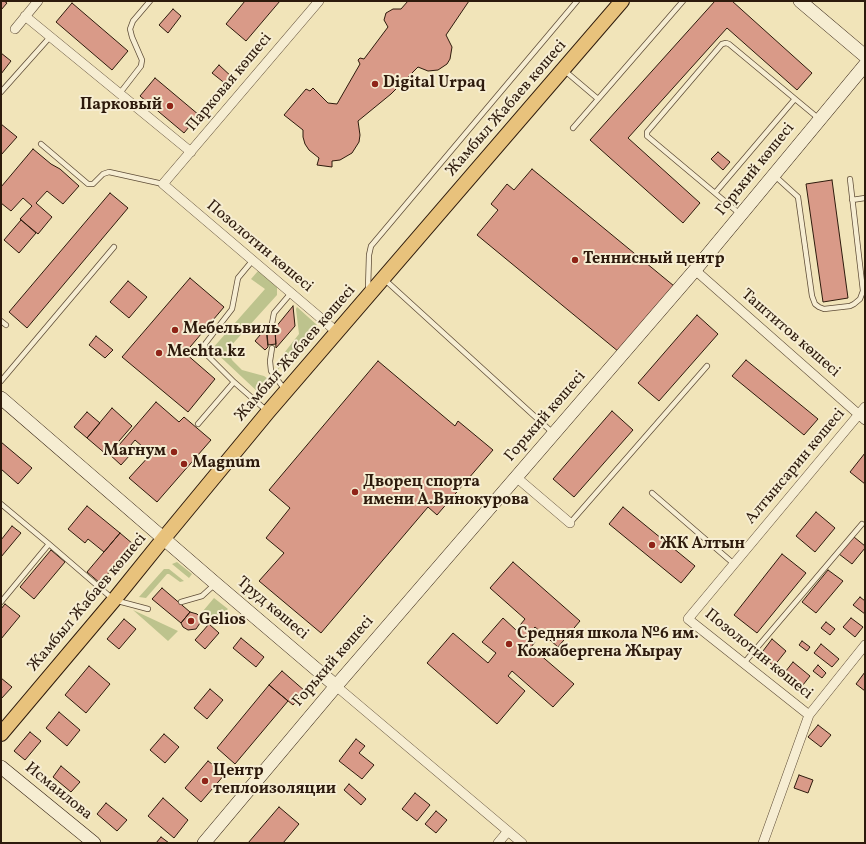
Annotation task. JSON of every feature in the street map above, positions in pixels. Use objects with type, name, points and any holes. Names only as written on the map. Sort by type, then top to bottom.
[{"type":"main road","name":"Жамбыл Жабаев көшесі","points":[[1,734],[114,600],[268,412],[622,1]]},
{"type":"street","points":[[15,28],[38,1]]},
{"type":"street","name":"Парковая көшесі","points":[[163,184],[319,1]]},
{"type":"street","points":[[800,1],[865,56]]},
{"type":"street","points":[[25,16],[191,152]]},
{"type":"street","name":"Горький көшесі","points":[[204,843],[336,686],[695,270],[865,65]]},
{"type":"street","name":"Позолотин көшесі","points":[[163,184],[337,332]]},
{"type":"street","name":"Таштитов көшесі","points":[[695,270],[862,418]]},
{"type":"street","name":"Труд көшесі","points":[[1,398],[215,583],[522,843]]},
{"type":"street","name":"Алтынсарин көшесі","points":[[688,619],[734,564],[862,418],[865,408]]},
{"type":"street","points":[[516,478],[570,523]]},
{"type":"street","name":"Позолотин көшесі","points":[[688,619],[809,715]]},
{"type":"street","points":[[763,843],[809,715],[865,645]]},
{"type":"street","name":"Исмаилова","points":[[1,767],[94,843]]},
{"type":"street","points":[[498,843],[508,831]]},
{"type":"lane","points":[[120,93],[141,66],[142,60],[130,29],[134,21],[150,1]]},
{"type":"lane","points":[[368,296],[369,255],[371,246],[578,1]]},
{"type":"lane","points":[[573,128],[683,1]]},
{"type":"lane","points":[[1,92],[50,37]]},
{"type":"lane","points":[[741,215],[647,136],[647,132],[722,44],[726,43],[819,120]]},
{"type":"lane","points":[[564,70],[598,99]]},
{"type":"lane","points":[[715,193],[794,100]]},
{"type":"lane","points":[[40,144],[88,184],[93,184],[103,174],[109,172],[163,184]]},
{"type":"lane","points":[[774,175],[798,197],[812,296],[815,304],[824,308],[850,306],[858,302],[862,296],[863,286],[850,179]]},
{"type":"lane","points":[[852,200],[865,198]]},
{"type":"lane","points":[[1,381],[114,247]]},
{"type":"lane","points":[[253,260],[238,278],[232,309],[205,344],[205,352],[234,382],[268,412]]},
{"type":"lane","points":[[384,278],[554,434]]},
{"type":"lane","points":[[271,329],[274,313],[291,293]]},
{"type":"lane","points":[[1,321],[6,325]]},
{"type":"lane","points":[[272,348],[270,370],[286,392]]},
{"type":"lane","points":[[570,523],[707,366]]},
{"type":"lane","points":[[198,424],[234,382]]},
{"type":"lane","points":[[652,493],[734,564]]},
{"type":"lane","points":[[1,504],[114,600],[148,609]]},
{"type":"lane","points":[[744,663],[862,524]]},
{"type":"lane","points":[[1,602],[49,544]]},
{"type":"lane","points":[[181,602],[202,596],[215,583]]},
{"type":"green space","points":[[258,271],[277,286],[277,295],[228,349],[232,360],[242,370],[264,376],[271,381],[259,393],[212,349],[265,289],[251,279]]},
{"type":"green space","points":[[297,307],[317,325],[278,370],[277,362],[299,334]]},
{"type":"green space","points":[[177,562],[192,574],[189,578],[172,564]]},
{"type":"green space","points":[[164,569],[169,569],[184,581],[180,582],[167,574],[146,598],[139,597]]},
{"type":"green space","points":[[214,598],[228,609],[214,621],[203,611]]},
{"type":"green space","points":[[133,610],[178,631],[168,641]]},
{"type":"building","points":[[1,1],[7,3],[1,10]]},
{"type":"building","points":[[245,1],[280,1],[246,41],[226,24]]},
{"type":"building","name":"Digital Urpaq","points":[[408,1],[469,1],[446,35],[452,47],[450,59],[447,64],[438,70],[428,71],[418,67],[391,94],[358,121],[360,135],[359,142],[352,153],[340,160],[332,161],[332,167],[317,165],[319,158],[309,150],[305,144],[303,130],[284,115],[306,89],[310,91],[313,88],[328,103],[337,104],[360,64],[358,60],[360,58],[364,59],[388,27],[384,20],[386,13],[393,9],[401,9]]},
{"type":"building","points":[[715,1],[732,1],[812,73],[797,90],[727,28],[628,138],[700,203],[683,223],[590,140]]},
{"type":"building","points":[[72,3],[128,51],[112,70],[56,22]]},
{"type":"building","points":[[173,9],[181,16],[168,33],[159,25]]},
{"type":"building","points":[[1,53],[11,61],[1,74]]},
{"type":"building","points":[[219,65],[233,78],[227,85],[212,73]]},
{"type":"building","name":"Парковый","points":[[155,78],[199,115],[184,133],[140,96]]},
{"type":"building","points":[[1,124],[17,137],[1,155]]},
{"type":"building","points":[[33,149],[51,164],[60,169],[79,186],[63,204],[47,191],[36,203],[52,217],[38,234],[20,219],[32,206],[23,198],[11,211],[1,203],[1,187]]},
{"type":"building","points":[[718,152],[730,162],[723,170],[711,159]]},
{"type":"building","name":"Теннисный центр","points":[[532,169],[674,286],[619,352],[477,235],[498,210],[491,204],[507,184],[514,190]]},
{"type":"building","points":[[832,180],[848,298],[823,302],[806,184]]},
{"type":"building","points":[[110,193],[128,208],[27,328],[9,312]]},
{"type":"building","points":[[21,220],[36,233],[19,253],[4,240]]},
{"type":"building","name":"Мебельвиль","points":[[190,278],[224,307],[185,353],[215,379],[188,412],[122,357]]},
{"type":"building","points":[[128,281],[147,297],[129,318],[110,302]]},
{"type":"building","points":[[293,306],[295,326],[276,348],[275,328]]},
{"type":"building","points":[[697,315],[718,334],[659,401],[638,383]]},
{"type":"building","points":[[266,328],[268,347],[265,350],[255,341]]},
{"type":"building","points":[[275,331],[276,344],[268,345],[267,332]]},
{"type":"building","points":[[96,336],[113,350],[105,358],[89,345]]},
{"type":"building","points":[[746,360],[818,419],[804,435],[732,376]]},
{"type":"building","points":[[378,361],[455,426],[458,421],[493,450],[437,515],[428,507],[321,633],[259,581],[284,553],[266,538],[290,508],[269,490]]},
{"type":"building","name":"Магнум","points":[[156,402],[179,422],[184,417],[211,440],[157,502],[129,478],[151,454],[135,440],[126,451],[130,455],[121,465],[108,453],[117,443],[119,445]]},
{"type":"building","points":[[112,408],[132,426],[107,455],[87,438]]},
{"type":"building","points":[[612,411],[633,430],[574,497],[553,479]]},
{"type":"building","points":[[87,412],[100,423],[87,438],[74,427]]},
{"type":"building","points":[[1,442],[32,468],[18,484],[1,469]]},
{"type":"building","points":[[865,453],[865,484],[850,472]]},
{"type":"building","points":[[87,506],[120,533],[104,552],[88,539],[85,543],[68,529]]},
{"type":"building","name":"ЖК Алтын","points":[[623,507],[695,566],[681,583],[609,524]]},
{"type":"building","points":[[816,512],[835,528],[815,552],[796,536]]},
{"type":"building","points":[[12,526],[21,533],[1,557],[1,540]]},
{"type":"building","points":[[120,533],[133,544],[100,583],[87,572]]},
{"type":"building","points":[[854,537],[865,546],[865,548],[852,564],[839,554]]},
{"type":"building","points":[[51,550],[65,562],[34,599],[20,587]]},
{"type":"building","points":[[782,554],[806,573],[757,633],[734,615]]},
{"type":"building","name":"Средняя школа №6 им. Кожабергена Жырау","points":[[513,562],[580,621],[558,647],[535,627],[527,635],[535,642],[531,647],[574,684],[553,707],[512,671],[508,676],[525,691],[497,724],[427,663],[453,633],[488,663],[496,653],[482,642],[503,618],[516,630],[525,619],[490,588]]},
{"type":"building","points":[[828,570],[843,581],[816,613],[802,602]]},
{"type":"building","points":[[162,588],[190,612],[181,623],[152,599]]},
{"type":"building","points":[[860,597],[865,601],[865,614],[853,605]]},
{"type":"building","points":[[5,604],[20,616],[1,639],[1,609]]},
{"type":"building","name":"Gelios","points":[[190,612],[199,616],[200,623],[196,629],[188,630],[183,627],[181,623]]},
{"type":"building","points":[[851,618],[863,627],[855,637],[843,627]]},
{"type":"building","points":[[124,619],[136,629],[119,649],[107,639]]},
{"type":"building","points":[[826,622],[835,629],[830,635],[821,628]]},
{"type":"building","points":[[209,624],[219,633],[205,649],[195,640]]},
{"type":"building","points":[[241,638],[264,657],[256,667],[233,648]]},
{"type":"building","points":[[772,639],[786,651],[774,666],[760,655]]},
{"type":"building","points":[[802,641],[810,647],[807,651],[799,645]]},
{"type":"building","points":[[821,644],[839,659],[832,667],[814,653]]},
{"type":"building","points":[[793,662],[810,676],[799,690],[782,676]]},
{"type":"building","points":[[818,665],[826,673],[822,678],[813,671]]},
{"type":"building","points":[[89,666],[110,684],[86,713],[65,695]]},
{"type":"building","points":[[282,671],[305,691],[293,705],[269,685]]},
{"type":"building","points":[[865,672],[865,691],[856,684]]},
{"type":"building","points":[[1,678],[12,687],[1,699]]},
{"type":"building","points":[[269,685],[288,701],[235,764],[217,748]]},
{"type":"building","points":[[210,689],[223,700],[207,719],[194,708]]},
{"type":"building","points":[[59,712],[80,730],[67,746],[46,728]]},
{"type":"building","points":[[818,725],[831,735],[821,747],[808,737]]},
{"type":"building","points":[[30,732],[41,741],[25,760],[14,751]]},
{"type":"building","points":[[164,734],[179,747],[165,763],[150,750]]},
{"type":"building","points":[[356,739],[365,746],[359,753],[374,765],[362,779],[339,761]]},
{"type":"building","name":"Центр теплоизоляции","points":[[208,761],[225,774],[201,802],[185,788]]},
{"type":"building","points":[[61,766],[80,782],[71,792],[53,777]]},
{"type":"building","points":[[799,775],[813,780],[808,793],[794,788]]},
{"type":"building","points":[[349,784],[366,799],[361,805],[344,790]]},
{"type":"building","points":[[415,793],[430,805],[417,821],[402,809]]},
{"type":"building","points":[[163,798],[188,820],[174,838],[148,816]]},
{"type":"building","points":[[106,803],[127,820],[117,831],[97,814]]},
{"type":"building","points":[[279,807],[299,824],[283,843],[248,843]]},
{"type":"building","points":[[436,811],[447,820],[436,833],[425,824]]},
{"type":"building","points":[[161,837],[169,843],[156,843]]},
{"type":"place","name":"Digital Urpaq","points":[[375,84]]},
{"type":"place","name":"Парковый","points":[[170,106]]},
{"type":"place","name":"Теннисный центр","points":[[575,260]]},
{"type":"place","name":"Мебельвиль","points":[[175,330]]},
{"type":"place","name":"Mechta.kz","points":[[159,353]]},
{"type":"place","name":"Магнум","points":[[174,452]]},
{"type":"place","name":"Magnum","points":[[184,464]]},
{"type":"place","name":"Дворец спорта имени А.Винокурова","points":[[355,492]]},
{"type":"place","name":"ЖК Алтын","points":[[652,545]]},
{"type":"place","name":"Gelios","points":[[191,621]]},
{"type":"place","name":"Средняя школа №6 им. Кожабергена Жырау","points":[[509,644]]},
{"type":"place","name":"Центр теплоизоляции","points":[[205,781]]}]
